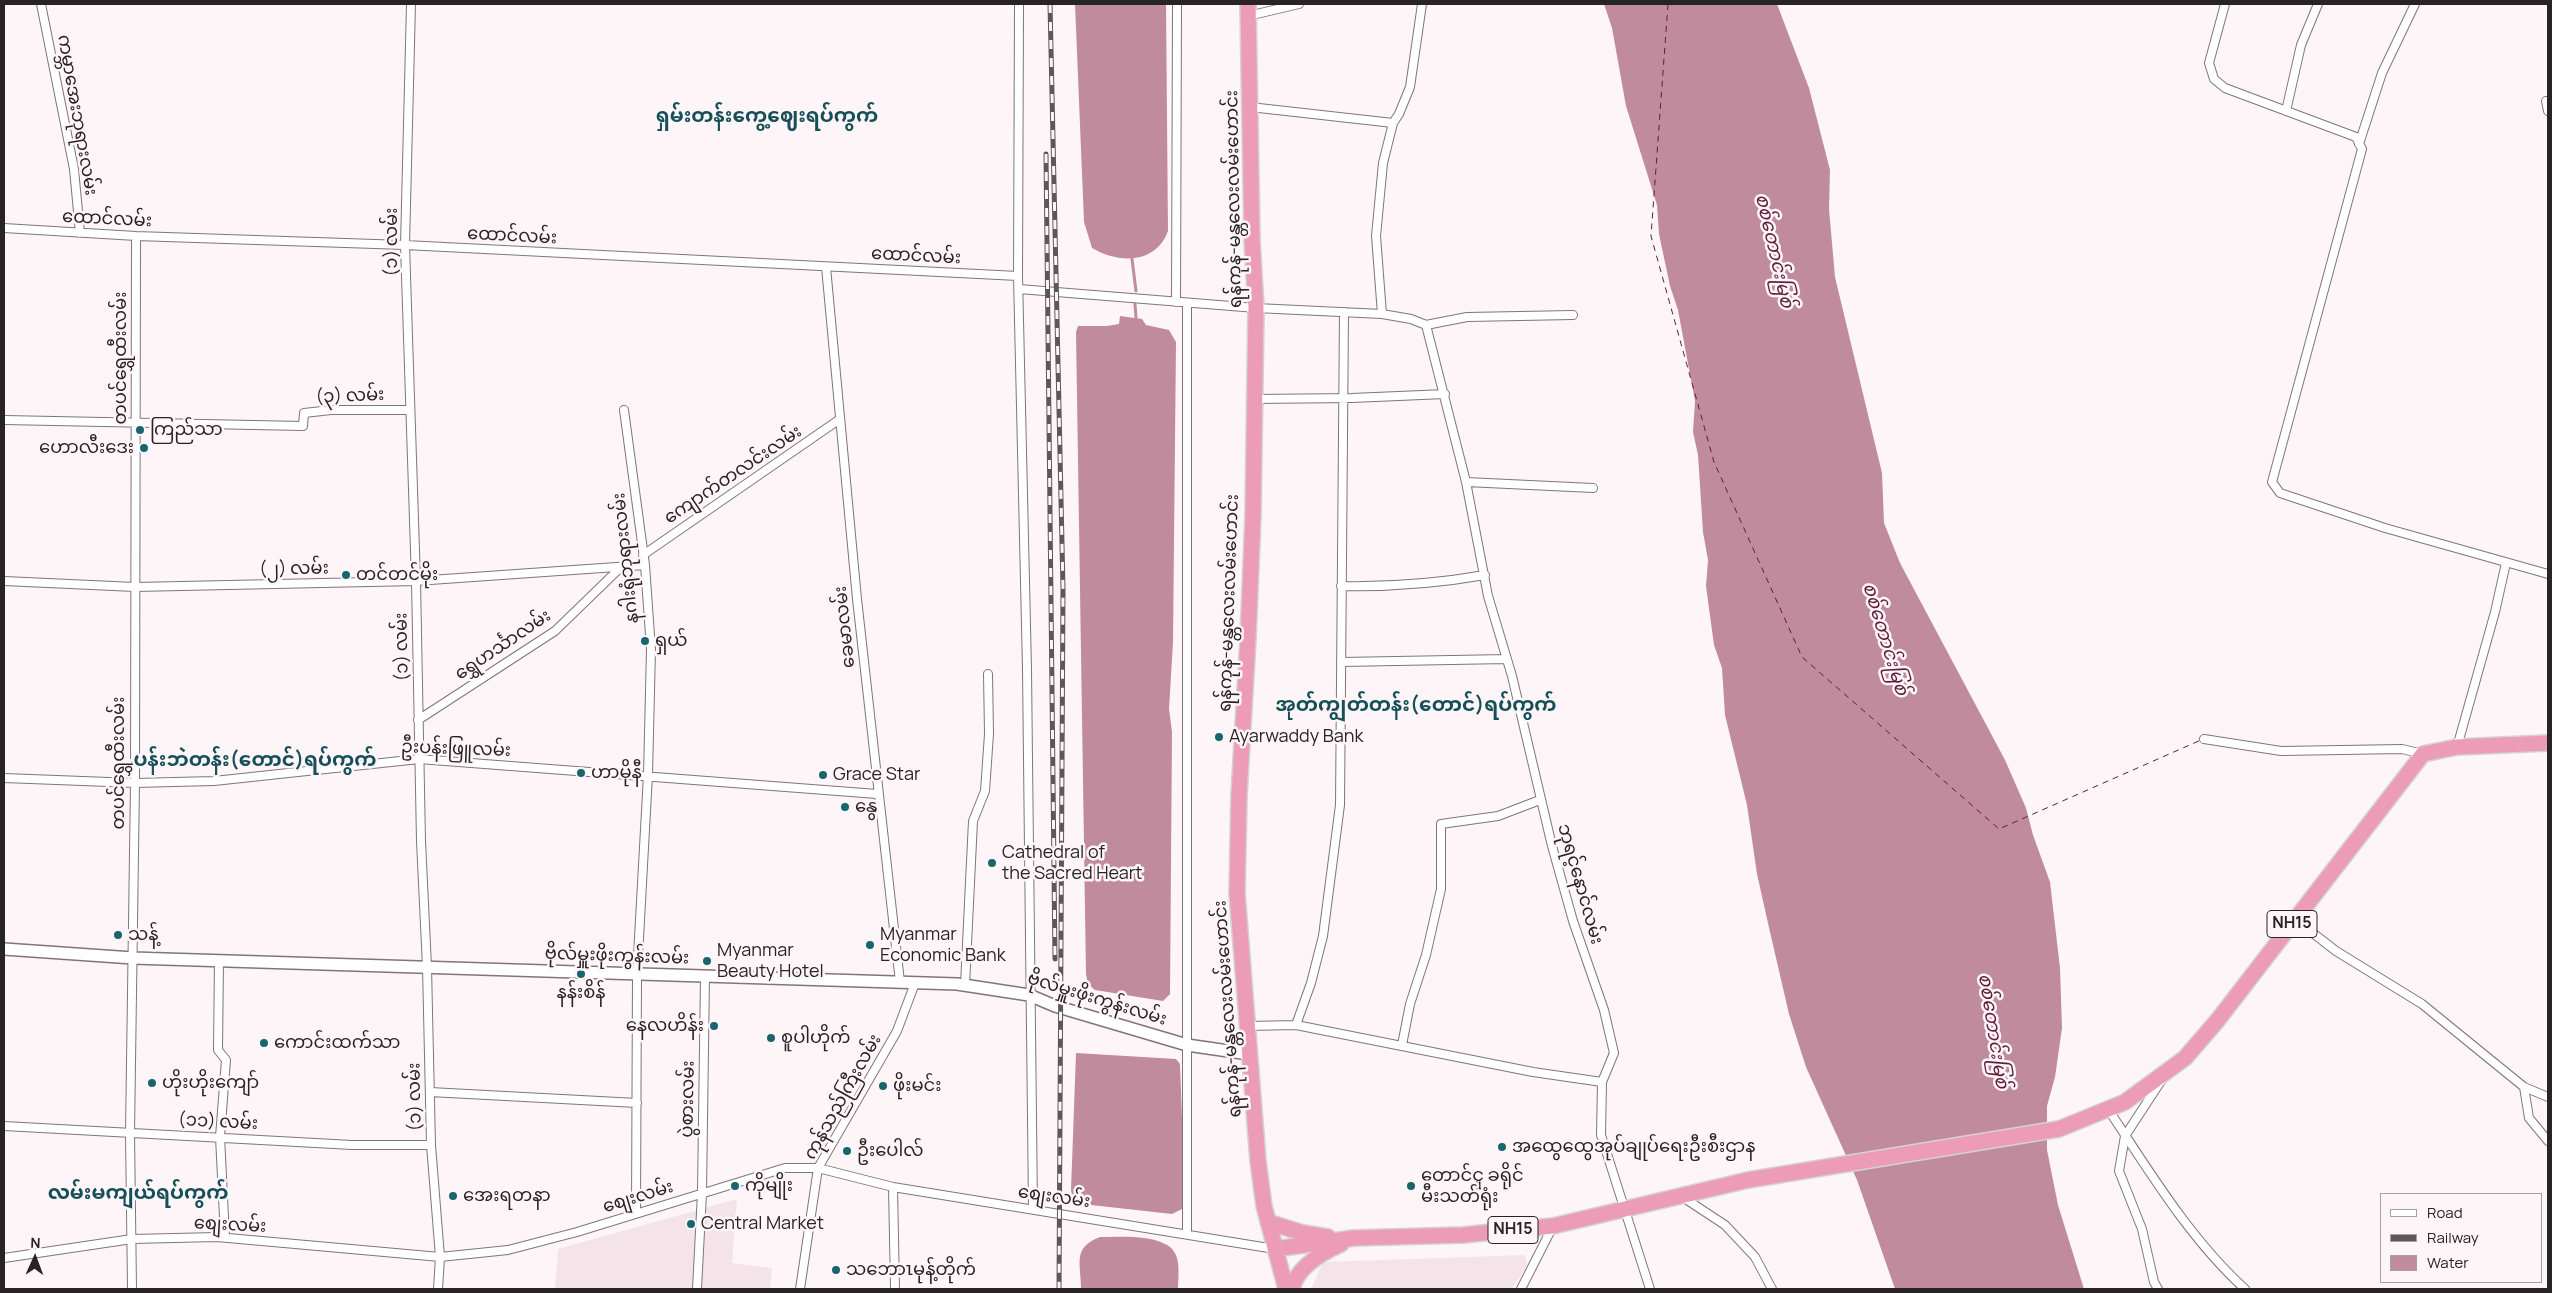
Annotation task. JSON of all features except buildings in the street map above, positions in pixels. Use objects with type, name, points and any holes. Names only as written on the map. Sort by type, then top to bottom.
[{"type":"highway","name":"ရန်ကုန်-မန္တလေးလမ်းဟောင်း","points":[[1248,10],[1252,240],[1256,308],[1252,525],[1239,795],[1237,893],[1258,1161],[1268,1222],[1286,1289]]},
{"type":"highway","points":[[2423,754],[2456,747],[2548,743]]},
{"type":"highway","name":"NH15","points":[[1275,1249],[1354,1238],[1463,1234],[1553,1226],[1622,1208],[1748,1180],[2059,1128],[2125,1102],[2185,1058],[2218,1021],[2423,754]]},
{"type":"highway","points":[[1268,1222],[1321,1236],[1354,1238]]},
{"type":"highway","points":[[1292,1289],[1302,1270],[1316,1258],[1354,1238]]},
{"type":"street","name":"ကမ္ဘာအေးဘုရားလမ်း","points":[[41,4],[74,169],[80,233]]},
{"type":"street","name":"(၁) လမ်း","points":[[411,4],[405,245],[416,582],[419,759],[428,967],[431,1145],[440,1257],[438,1289]]},
{"type":"street","points":[[1019,4],[1018,276],[1027,669],[1032,1209]]},
{"type":"street","points":[[1176,302],[1177,4]]},
{"type":"street","points":[[1248,10],[1299,4]]},
{"type":"street","points":[[1382,314],[1376,236],[1383,163],[1393,123],[1410,88],[1422,4]]},
{"type":"street","points":[[2225,4],[2209,62],[2214,79],[2225,88],[2356,137],[2362,149],[2360,162],[2280,446],[2272,482],[2280,493],[2385,528],[2548,574]]},
{"type":"street","points":[[2286,111],[2301,45],[2318,4]]},
{"type":"street","points":[[2360,144],[2382,73],[2415,4]]},
{"type":"street","points":[[2548,101],[2546,101],[2548,110]]},
{"type":"street","points":[[1250,107],[1393,123]]},
{"type":"street","name":"ထောင်လမ်း","points":[[4,228],[136,236],[405,245],[1018,276]]},
{"type":"street","name":"တပင်ရွှေထီးလမ်း","points":[[132,1289],[130,1133],[135,783],[136,236]]},
{"type":"street","name":"ခေမာလမ်း","points":[[826,267],[878,794],[900,982]]},
{"type":"street","points":[[1019,288],[1256,308],[1382,314],[1411,318],[1426,325],[1467,317],[1572,315]]},
{"type":"street","points":[[1187,302],[1187,1234]]},
{"type":"street","points":[[1296,1025],[1311,983],[1323,936],[1340,805],[1344,312]]},
{"type":"street","name":"ဘုရင့်နောင်လမ်း","points":[[1426,325],[1466,482],[1488,596],[1507,659],[1540,800],[1574,921],[1604,1010],[1614,1054],[1602,1082],[1601,1135],[1622,1208],[1650,1289]]},
{"type":"street","points":[[1254,399],[1445,394]]},
{"type":"street","name":"(၃) လမ်း","points":[[4,420],[303,426],[304,413],[331,410],[410,410]]},
{"type":"street","name":"နဂါးရုံဘုရားလမ်း","points":[[624,410],[645,565],[651,649],[648,775],[637,974],[636,1214]]},
{"type":"street","name":"ကျောက်တလင်းလမ်း","points":[[643,555],[840,419]]},
{"type":"street","points":[[1466,482],[1593,488]]},
{"type":"street","points":[[2456,747],[2495,612],[2506,562]]},
{"type":"street","name":"(၂) လမ်း","points":[[4,581],[135,587],[416,582],[645,565]]},
{"type":"street","name":"ရွှေဟင်္သာလမ်း","points":[[418,720],[555,631],[621,567]]},
{"type":"street","points":[[1341,586],[1395,587],[1441,583],[1484,575]]},
{"type":"street","points":[[1341,662],[1507,659]]},
{"type":"street","points":[[965,985],[973,821],[985,792],[989,734],[988,674]]},
{"type":"street","points":[[2204,739],[2281,751],[2402,749],[2423,754]]},
{"type":"street","name":"ဦးပန်းဖြူလမ်း","points":[[4,778],[135,783],[214,781],[419,759],[878,794]]},
{"type":"street","points":[[1402,1045],[1410,1004],[1426,955],[1440,889],[1441,824],[1498,816],[1540,800]]},
{"type":"street","points":[[2296,920],[2336,951],[2422,1004],[2524,1087],[2548,1097]]},
{"type":"street","name":"ဗိုလ်မှူးဖိုးကွန်းလမ်း","points":[[4,949],[132,958],[965,985],[1029,995],[1055,1006],[1187,1045],[1249,1054]]},
{"type":"street","points":[[219,960],[218,1050],[226,1060],[220,1137],[225,1237]]},
{"type":"street","name":"ပွဲစားလမ်း","points":[[697,1289],[702,1193],[705,976]]},
{"type":"street","name":"ကုန်သည်ကြီးလမ်း","points":[[800,1289],[818,1168],[897,1031],[915,983]]},
{"type":"street","points":[[1246,1026],[1296,1025],[1533,1072],[1602,1082]]},
{"type":"street","points":[[2158,1289],[2154,1282],[2142,1229],[2119,1171],[2125,1136],[2169,1069]]},
{"type":"street","points":[[2524,1087],[2529,1118],[2548,1141]]},
{"type":"street","points":[[430,1092],[636,1103]]},
{"type":"street","points":[[2108,1109],[2168,1197],[2222,1268],[2245,1289]]},
{"type":"street","name":"(၁၁) လမ်း","points":[[4,1126],[352,1145],[431,1145]]},
{"type":"street","name":"စျေးလမ်း","points":[[4,1258],[132,1239],[225,1237],[440,1257],[508,1250],[636,1214],[786,1168],[818,1168],[893,1187],[976,1202],[1032,1209],[1275,1249]]},
{"type":"street","points":[[893,1187],[895,1289]]},
{"type":"street","points":[[1679,1195],[1725,1225],[1755,1256],[1772,1289]]},
{"type":"street","points":[[1521,1289],[1553,1226]]},
{"type":"shaded area","name":"Central Market","points":[[737,1199],[732,1263],[772,1268],[770,1289],[555,1289],[558,1249]]},
{"type":"shaded area","points":[[1525,1255],[1527,1266],[1512,1289],[1311,1289],[1323,1262]]},
{"type":"water","points":[[1075,4],[1166,4],[1168,231],[1155,250],[1136,258],[1114,257],[1092,248],[1084,222]]},
{"type":"water","name":"စစ်တောင်းမြစ်","points":[[1604,4],[1777,4],[1809,88],[1830,170],[1829,209],[1835,277],[1882,473],[1884,523],[1900,563],[2005,760],[2026,808],[2033,835],[2050,882],[2060,968],[2062,1028],[2055,1077],[2047,1106],[2047,1150],[2058,1205],[2084,1289],[1895,1289],[1857,1180],[1806,1067],[1789,1014],[1770,932],[1757,874],[1747,805],[1725,715],[1722,668],[1714,645],[1706,586],[1708,560],[1703,532],[1698,455],[1693,432],[1695,401],[1678,310],[1670,286],[1659,234],[1657,205],[1626,106],[1612,28]]},
{"type":"water","points":[[1120,316],[1142,319],[1146,325],[1169,330],[1176,342],[1173,642],[1169,709],[1172,732],[1170,994],[1163,1001],[1095,990],[1088,984],[1086,974],[1076,332],[1078,326],[1119,324]]},
{"type":"water","points":[[1076,1053],[1176,1059],[1180,1064],[1185,1199],[1182,1209],[1172,1214],[1082,1204],[1073,1201],[1071,1190]]},
{"type":"water","points":[[1100,1237],[1142,1238],[1163,1243],[1171,1248],[1176,1255],[1178,1263],[1178,1289],[1081,1289],[1080,1257],[1082,1251],[1091,1241]]},
{"type":"waterway","points":[[1132,259],[1136,291]]},
{"type":"waterway","points":[[1135,304],[1136,318]]},
{"type":"ferry route","points":[[1668,4],[1651,236],[1714,462],[1802,657],[1999,829],[2201,740]]},
{"type":"railway","points":[[1050,4],[1063,589],[1059,1289]]},
{"type":"railway","points":[[1046,154],[1055,959]]},
{"type":"place","name":"ကြည်သာ","points":[[140,430]]},
{"type":"place","name":"ဟောလီးဒေး","points":[[144,448]]},
{"type":"place","name":"တင်တင်မိုး","points":[[346,575]]},
{"type":"place","name":"ရှယ်","points":[[645,641]]},
{"type":"place","name":"Ayarwaddy Bank","points":[[1219,737]]},
{"type":"place","name":"ဟာမိုနီ","points":[[581,773]]},
{"type":"place","name":"Grace Star","points":[[823,775]]},
{"type":"place","name":"နွေ","points":[[845,807]]},
{"type":"place","name":"Cathedral of the Sacred Heart","points":[[992,863]]},
{"type":"place","name":"သန့်","points":[[118,935]]},
{"type":"place","name":"Myanmar Economic Bank","points":[[870,945]]},
{"type":"place","name":"Myanmar Beauty Hotel","points":[[707,961]]},
{"type":"place","name":"နန်းစိန်","points":[[581,974]]},
{"type":"place","name":"နေလဟိန်း","points":[[714,1026]]},
{"type":"place","name":"စူပါဟိုက်","points":[[771,1038]]},
{"type":"place","name":"ကောင်းထက်သာ","points":[[264,1043]]},
{"type":"place","name":"ဟိုးဟိုးကျော်","points":[[152,1083]]},
{"type":"place","name":"ဖိုးမင်း","points":[[883,1086]]},
{"type":"place","name":"အထွေထွေအုပ်ချုပ်ရေးဦးစီးဌာန","points":[[1502,1147]]},
{"type":"place","name":"ဦးပေါလ်","points":[[847,1151]]},
{"type":"place","name":"ကိုမျိုး","points":[[735,1186]]},
{"type":"place","name":"တောင်ငူ ခရိုင် မီးသတ်ရုံး","points":[[1411,1186]]},
{"type":"place","name":"အေးရတနာ","points":[[453,1196]]},
{"type":"place","name":"Central Market","points":[[691,1224]]},
{"type":"place","name":"သဘောၤမုန့်တိုက်","points":[[836,1270]]},
{"type":"district","name":"ရှမ်းတန်းကွေ့ဈေးရပ်ကွက်","points":[[767,116]]},
{"type":"district","name":"အုတ်ကျွတ်တန်း(တောင်)ရပ်ကွက်","points":[[1416,705]]},
{"type":"district","name":"ပန်းဘဲတန်း(တောင်)ရပ်ကွက်","points":[[255,760]]},
{"type":"district","name":"လမ်းမကျယ်ရပ်ကွက်","points":[[138,1193]]}]
